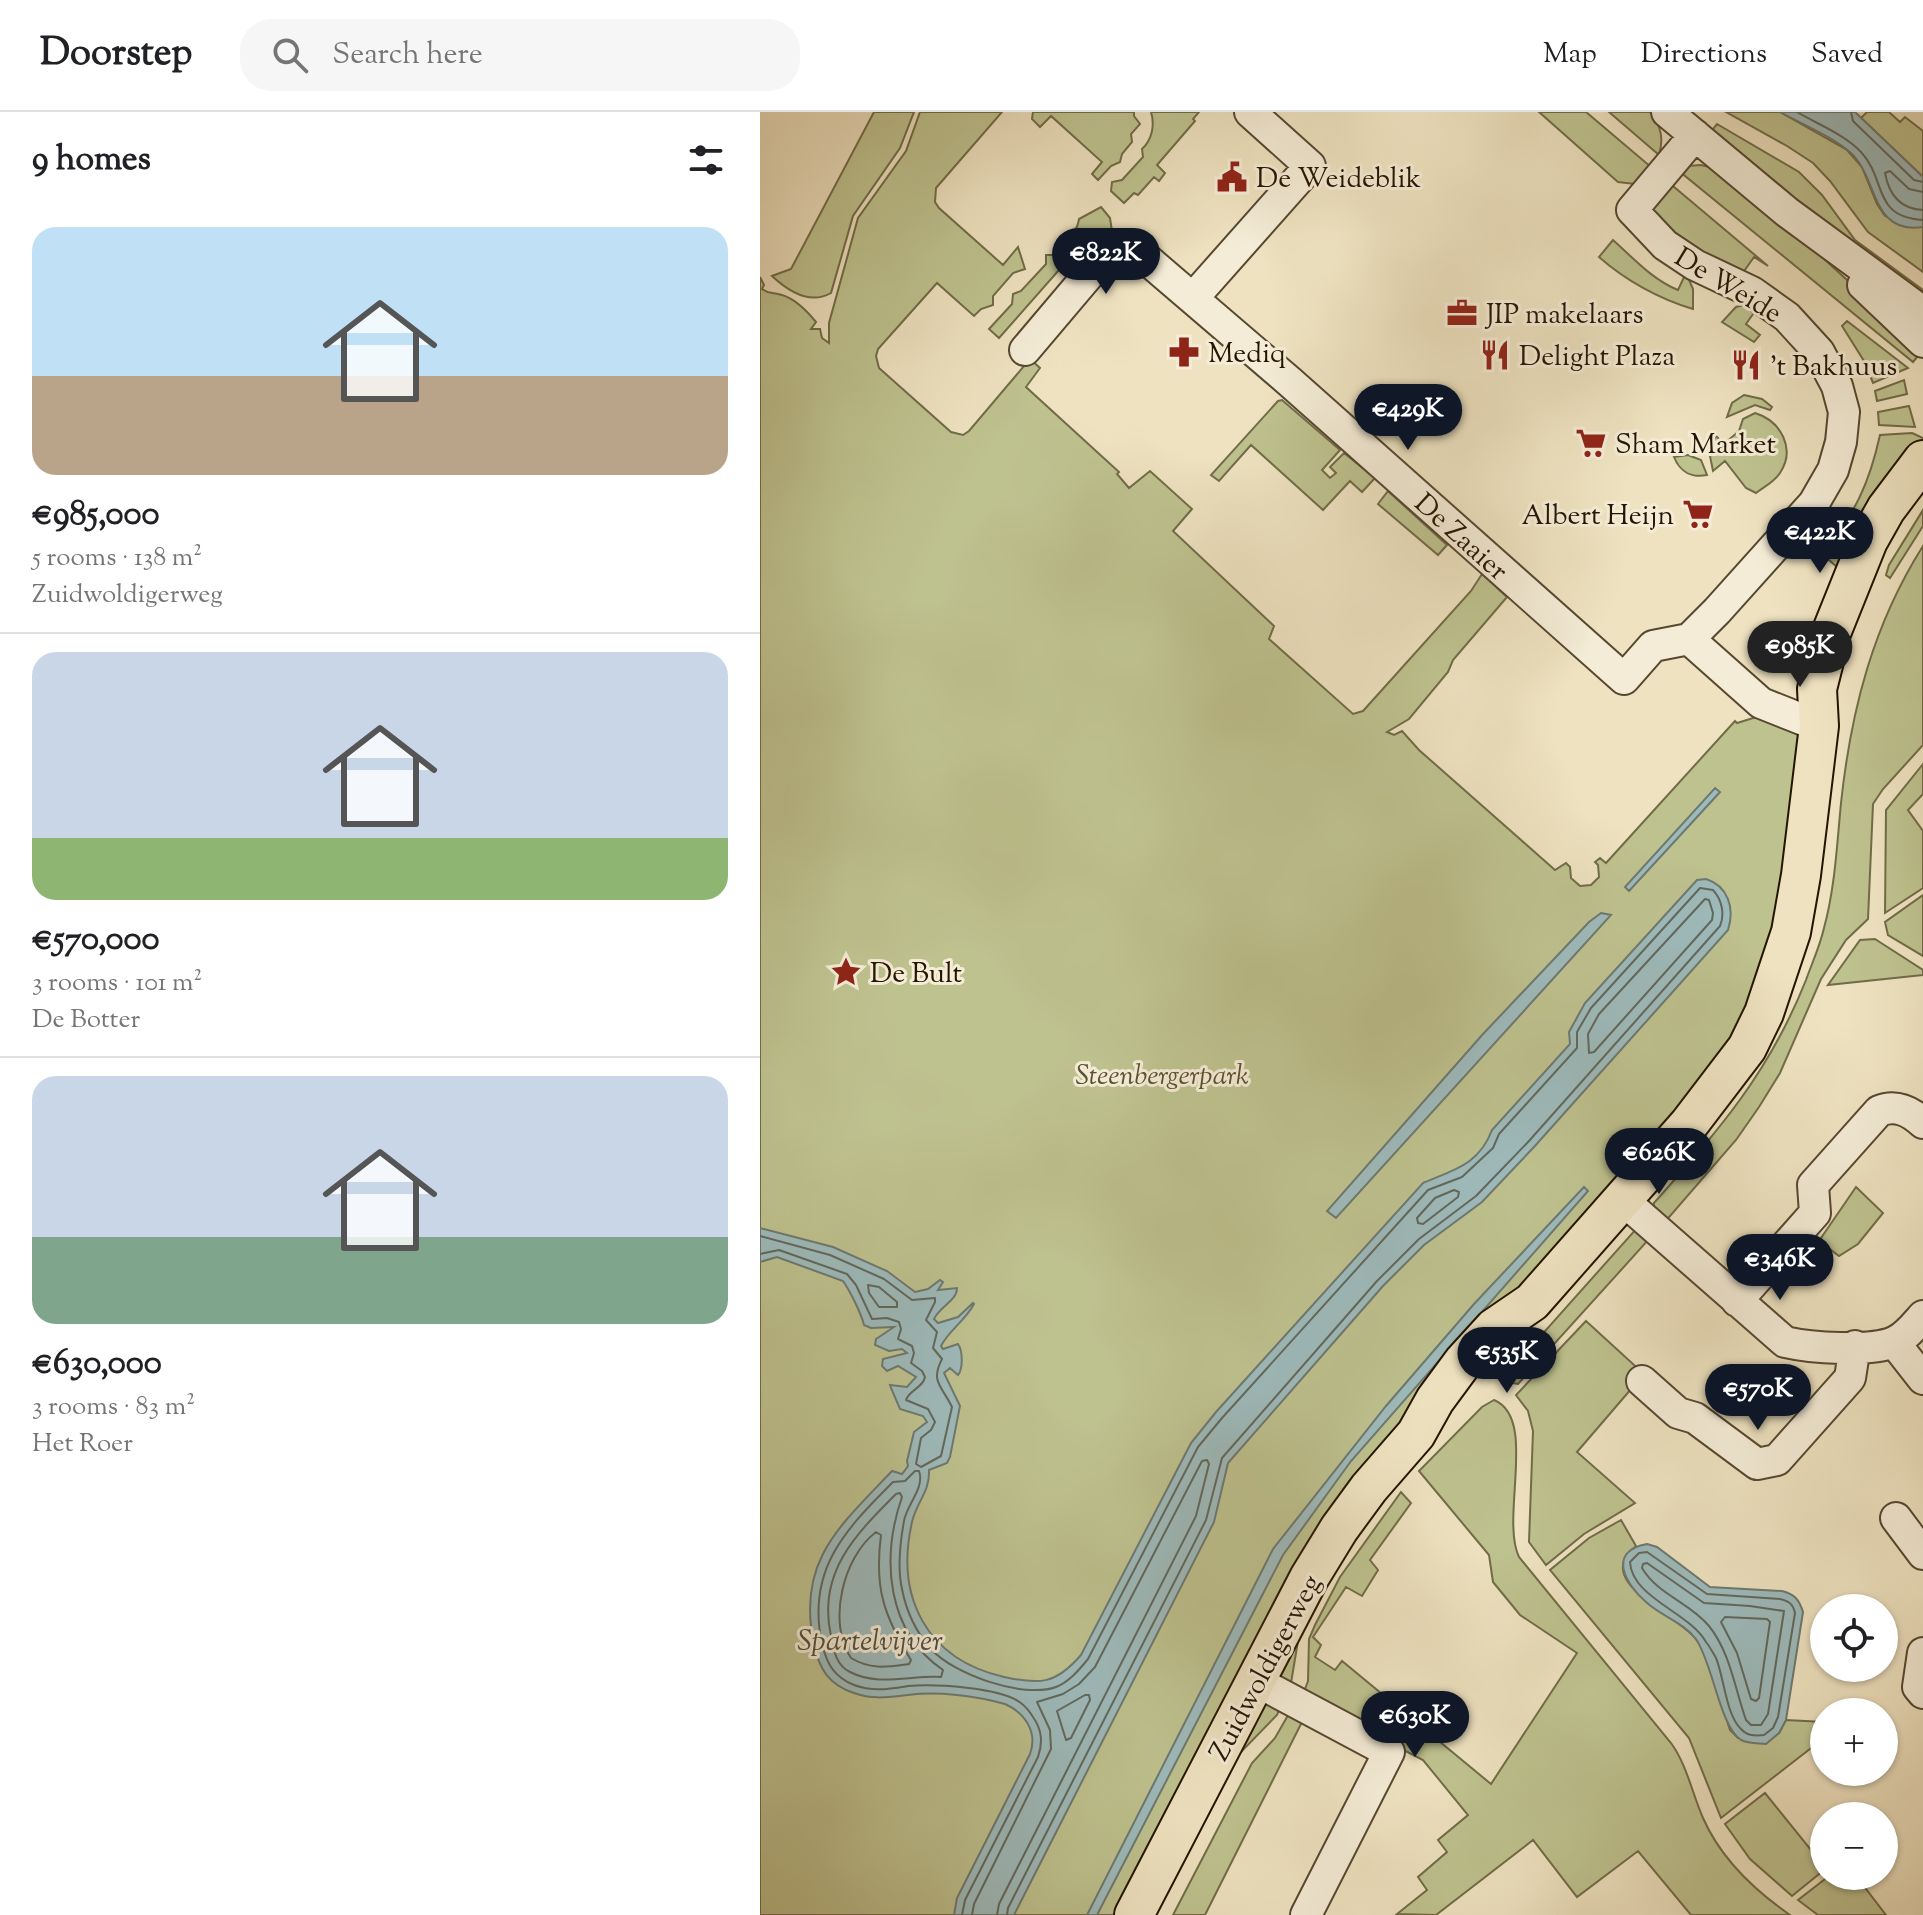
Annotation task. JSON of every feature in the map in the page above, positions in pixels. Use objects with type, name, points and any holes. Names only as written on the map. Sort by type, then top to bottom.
[{"type":"main road","name":"Zuidwoldigerweg","points":[[1134,1915],[1309,1578],[1339,1529],[1369,1488],[1416,1434],[1435,1400],[1463,1362],[1494,1328],[1532,1302],[1689,1124],[1747,1048],[1764,1013],[1791,932],[1819,726],[1817,689],[1820,671],[1852,577],[1886,509],[1923,460]]},
{"type":"main road","name":"Zuidwoldigerweg","points":[[1819,726],[1836,695],[1843,666],[1872,589],[1898,536],[1923,498]]},
{"type":"street","points":[[1193,298],[1310,166],[1250,112]]},
{"type":"street","points":[[1667,112],[1787,212],[1923,312]]},
{"type":"street","name":"De Weide","points":[[1689,639],[1814,503],[1833,470],[1841,442],[1844,412],[1837,386],[1824,361],[1807,337],[1787,317],[1752,292],[1695,265],[1665,245],[1632,210],[1695,135]]},
{"type":"street","points":[[1787,212],[1923,342]]},
{"type":"street","name":"De Zaaier","points":[[1025,350],[1102,259],[1118,248],[1136,250],[1624,679],[1653,646],[1689,639]]},
{"type":"street","points":[[1689,639],[1761,703],[1819,726]]},
{"type":"street","points":[[1737,1301],[1815,1213],[1813,1185],[1879,1111],[1890,1106],[1911,1112],[1923,1123]]},
{"type":"street","points":[[1623,1200],[1785,1342],[1810,1347],[1894,1342],[1923,1316]]},
{"type":"street","points":[[1894,1342],[1923,1379]]},
{"type":"street","points":[[1642,1381],[1678,1413],[1695,1418],[1757,1464],[1777,1460],[1850,1378],[1855,1346]]},
{"type":"street","points":[[1896,1518],[1923,1554]]},
{"type":"street","points":[[1923,1653],[1918,1687],[1923,1693]]},
{"type":"street","points":[[1256,1681],[1389,1752],[1306,1915]]},
{"type":"green space","points":[[874,112],[914,112],[900,148],[853,216],[831,293],[815,298],[800,295],[772,276],[791,269]]},
{"type":"green space","name":"Steenbergerpark","points":[[920,112],[1002,112],[936,188],[935,202],[1003,265],[1018,247],[1025,269],[1013,273],[993,296],[993,305],[981,309],[974,316],[937,283],[878,349],[879,368],[951,432],[963,435],[1030,359],[1040,368],[1026,387],[1119,472],[1117,474],[1129,488],[1150,471],[1192,509],[1173,531],[1274,626],[1269,639],[1353,714],[1363,711],[1471,591],[1482,574],[1507,597],[1453,660],[1448,672],[1409,719],[1387,732],[1394,735],[1402,731],[1419,750],[1555,870],[1566,863],[1570,867],[1571,878],[1580,886],[1591,885],[1599,877],[1595,862],[1600,858],[1606,863],[1735,721],[1766,714],[1813,728],[1799,835],[1750,1015],[1610,1198],[1465,1345],[1121,1915],[760,1915],[760,277],[764,285],[762,289],[797,302],[816,322],[811,329],[820,329],[822,338],[829,343],[829,323],[858,218],[906,151]]},
{"type":"green space","points":[[1033,112],[1134,112],[1140,124],[1131,134],[1132,142],[1122,154],[1120,162],[1111,166],[1098,180],[1092,174],[1102,162],[1051,116],[1040,127],[1032,119]]},
{"type":"green space","points":[[1151,112],[1199,112],[1193,119],[1195,121],[1157,165],[1165,173],[1159,181],[1154,177],[1138,195],[1134,193],[1124,203],[1111,191],[1112,182],[1122,180],[1143,157],[1142,149],[1152,132]]},
{"type":"green space","points":[[1539,112],[1586,112],[1651,167],[1635,184],[1618,182]]},
{"type":"green space","points":[[1609,112],[1650,112],[1660,132],[1659,155]]},
{"type":"green space","points":[[1726,112],[1780,112],[1847,150],[1862,167],[1885,216],[1923,227],[1923,272],[1868,232],[1813,163]]},
{"type":"green space","points":[[1867,112],[1889,112],[1900,122],[1905,117],[1923,131],[1923,177],[1861,118]]},
{"type":"green space","points":[[1717,124],[1799,172],[1822,195],[1855,240],[1923,290],[1923,306],[1710,133]]},
{"type":"green space","points":[[1701,165],[1725,175],[1822,257],[1923,350],[1913,362],[1679,171],[1687,166]]},
{"type":"green space","points":[[1667,181],[1768,266],[1754,257],[1742,274],[1688,250],[1652,213],[1652,206]]},
{"type":"green space","points":[[1101,207],[1110,218],[1112,231],[1088,264],[1079,256],[1076,260],[1064,249],[1062,237],[1074,231],[1079,219]]},
{"type":"green space","points":[[1613,240],[1669,286],[1678,290],[1687,275],[1693,289],[1693,309],[1643,288],[1599,257]]},
{"type":"green space","points":[[1046,255],[1058,255],[1066,262],[999,338],[989,329],[1012,304],[1013,294],[1021,291],[1046,264]]},
{"type":"green space","points":[[1748,304],[1758,307],[1746,324],[1760,335],[1754,342],[1722,322],[1736,307]]},
{"type":"green space","points":[[1847,321],[1908,368],[1873,383],[1864,361],[1842,326]]},
{"type":"green space","points":[[1904,380],[1907,394],[1877,401],[1875,391]]},
{"type":"green space","points":[[1744,395],[1762,399],[1772,407],[1770,410],[1755,405],[1727,417],[1732,403]]},
{"type":"green space","points":[[1282,400],[1340,450],[1322,470],[1330,478],[1336,473],[1330,467],[1344,453],[1375,478],[1362,492],[1350,481],[1323,510],[1251,445],[1219,481],[1211,475]]},
{"type":"green space","points":[[1909,406],[1915,427],[1879,425],[1878,412]]},
{"type":"green space","points":[[1755,413],[1779,429],[1786,446],[1785,464],[1778,476],[1756,493],[1746,488],[1725,461],[1713,471],[1709,451],[1716,436],[1724,444],[1739,431],[1743,419]]},
{"type":"green space","points":[[1912,433],[1923,438],[1923,450],[1839,569],[1819,551],[1842,526],[1859,498],[1880,435]]},
{"type":"green space","points":[[1688,455],[1701,460],[1707,475],[1687,473],[1674,457]]},
{"type":"green space","points":[[1388,491],[1447,545],[1438,555],[1378,504]]},
{"type":"green space","points":[[1923,510],[1923,526],[1890,578],[1886,575],[1889,565]]},
{"type":"green space","points":[[1923,546],[1923,745],[1873,804],[1868,919],[1846,940],[1821,979],[1780,1073],[1759,1107],[1736,1140],[1664,1223],[1653,1211],[1654,1203],[1721,1125],[1759,1072],[1792,1013],[1806,980],[1831,897],[1845,768],[1858,702],[1890,606]]},
{"type":"green space","points":[[1923,764],[1923,794],[1908,810],[1923,831],[1923,888],[1885,913],[1886,810]]},
{"type":"green space","points":[[1923,895],[1923,956],[1888,935],[1885,922]]},
{"type":"green space","points":[[1875,939],[1923,970],[1923,975],[1828,985],[1860,940]]},
{"type":"green space","points":[[1856,1187],[1883,1213],[1858,1244],[1839,1256],[1819,1241]]},
{"type":"green space","points":[[1637,1228],[1650,1238],[1518,1384],[1506,1382],[1529,1349]]},
{"type":"green space","points":[[1586,1321],[1644,1374],[1577,1452],[1635,1503],[1584,1534],[1546,1565],[1529,1542],[1533,1431],[1528,1411],[1516,1395]]},
{"type":"green space","points":[[1494,1400],[1507,1410],[1514,1426],[1516,1470],[1513,1518],[1519,1557],[1671,1743],[1719,1847],[1751,1884],[1790,1915],[1691,1915],[1638,1851],[1577,1897],[1533,1840],[1436,1915],[1397,1914],[1427,1890],[1418,1877],[1447,1852],[1438,1840],[1468,1815],[1423,1760],[1302,1697],[1308,1681],[1309,1639],[1340,1577],[1401,1492],[1411,1503],[1370,1560],[1378,1570],[1362,1596],[1346,1587],[1313,1637],[1321,1645],[1315,1657],[1335,1670],[1342,1661],[1491,1784],[1577,1653],[1520,1615],[1493,1582],[1489,1555],[1419,1471],[1482,1407]]},
{"type":"green space","points":[[1621,1520],[1636,1546],[1625,1559],[1623,1572],[1642,1596],[1685,1629],[1702,1648],[1730,1730],[1738,1738],[1779,1733],[1786,1720],[1810,1721],[1810,1749],[1721,1818],[1689,1738],[1550,1570],[1589,1538]]},
{"type":"green space","points":[[1301,1623],[1290,1689],[1279,1683],[1277,1667]]},
{"type":"green space","points":[[1269,1701],[1281,1706],[1277,1715],[1240,1753],[1231,1754],[1262,1703]]},
{"type":"green space","points":[[1291,1710],[1305,1716],[1205,1915],[1173,1915],[1252,1763],[1275,1738]]},
{"type":"green space","points":[[1765,1793],[1810,1849],[1810,1881],[1792,1896],[1750,1859],[1725,1824]]},
{"type":"green space","points":[[1811,1890],[1867,1890],[1886,1915],[1818,1915],[1798,1900]]},
{"type":"water","points":[[1780,112],[1855,112],[1923,177],[1923,227],[1906,227],[1884,214],[1860,164],[1851,153]]},
{"type":"water","points":[[1715,788],[1720,792],[1629,891],[1625,887]]},
{"type":"water","name":"Spartelvijver","points":[[1706,879],[1720,887],[1728,899],[1731,914],[1728,930],[1482,1202],[1424,1245],[1383,1286],[1228,1463],[1214,1522],[1014,1915],[954,1915],[957,1898],[1030,1754],[1031,1731],[1024,1718],[1005,1704],[944,1694],[868,1697],[845,1690],[832,1681],[822,1668],[814,1644],[810,1615],[811,1590],[817,1567],[827,1547],[855,1510],[892,1471],[902,1474],[908,1466],[914,1432],[927,1422],[923,1416],[900,1409],[890,1385],[907,1387],[916,1377],[898,1366],[887,1371],[882,1366],[883,1359],[907,1353],[902,1349],[889,1351],[875,1345],[876,1339],[894,1327],[871,1328],[864,1325],[843,1281],[777,1257],[760,1262],[760,1228],[833,1247],[887,1271],[915,1292],[928,1289],[940,1280],[943,1282],[938,1290],[957,1288],[934,1319],[938,1323],[958,1317],[974,1304],[941,1346],[943,1349],[958,1344],[960,1347],[960,1372],[958,1375],[950,1368],[944,1373],[960,1406],[950,1457],[947,1463],[929,1470],[927,1484],[914,1515],[908,1549],[908,1575],[922,1621],[936,1640],[954,1656],[1004,1677],[1047,1680],[1063,1672],[1081,1655],[1191,1443],[1216,1412],[1423,1183],[1464,1165],[1480,1151],[1492,1130],[1570,1044],[1569,1032],[1585,1003],[1697,880]]},
{"type":"water","points":[[1601,913],[1611,915],[1336,1218],[1327,1211],[1483,1034]]},
{"type":"water","points":[[1584,1187],[1588,1191],[1351,1461],[1283,1555],[1097,1915],[1087,1915],[1273,1549],[1386,1406],[1474,1304]]},
{"type":"water","points":[[1647,1544],[1657,1547],[1710,1587],[1782,1591],[1800,1604],[1803,1612],[1786,1720],[1779,1733],[1766,1744],[1741,1740],[1734,1733],[1696,1639],[1638,1595],[1627,1578],[1624,1561],[1627,1553]]},
{"type":"place","name":"De Weideblik","points":[[1232,177]]},
{"type":"place","name":"JIP makelaars","points":[[1462,313]]},
{"type":"place","name":"Mediq","points":[[1184,352]]},
{"type":"place","name":"Delight Plaza","points":[[1495,355]]},
{"type":"place","name":"'t Bakhuus","points":[[1746,365]]},
{"type":"place","name":"Sham Market","points":[[1591,443]]},
{"type":"place","name":"Albert Heijn","points":[[1698,514]]},
{"type":"place","name":"De Bult","points":[[846,972]]}]
